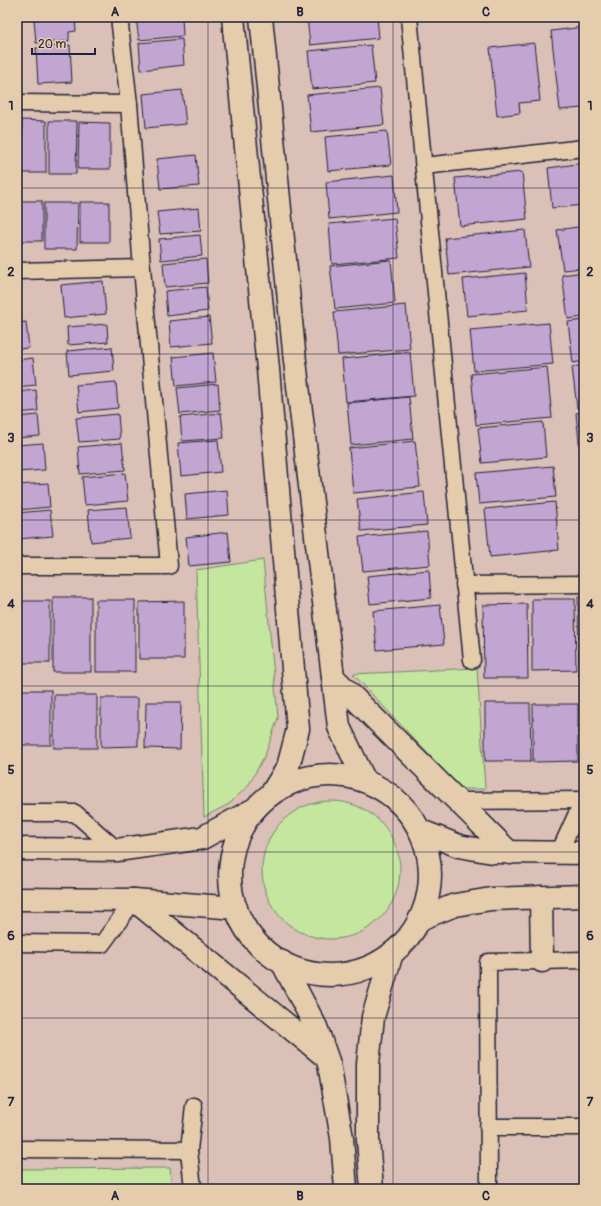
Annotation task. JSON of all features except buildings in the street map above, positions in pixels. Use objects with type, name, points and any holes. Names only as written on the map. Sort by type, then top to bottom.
[{"type":"street","points":[[17,566],[169,566],[119,17]]},
{"type":"street","points":[[233,17],[267,361],[298,729],[288,767],[271,794]]},
{"type":"street","points":[[261,17],[296,361],[339,727],[364,781]]},
{"type":"street","points":[[409,17],[472,660]]},
{"type":"street","points":[[17,103],[128,104]]},
{"type":"street","points":[[424,166],[584,148]]},
{"type":"street","points":[[17,270],[142,268]]},
{"type":"street","points":[[464,585],[584,584]]},
{"type":"street","points":[[333,677],[510,853]]},
{"type":"street","points":[[17,849],[117,850],[202,838],[251,811],[271,794],[292,782],[316,776],[340,776],[364,781],[383,790],[399,802],[413,818],[426,846],[430,861],[429,891],[424,909],[420,919],[406,941],[392,953],[367,968],[338,974],[309,972],[282,962],[263,949],[248,933],[236,908],[230,886],[230,872],[235,844],[240,830],[251,811]]},
{"type":"street","points":[[458,801],[583,800],[559,853]]},
{"type":"street","points":[[17,813],[75,813],[117,850]]},
{"type":"street","points":[[420,832],[459,846],[492,852],[584,853]]},
{"type":"street","points":[[541,896],[542,961]]},
{"type":"street","points":[[420,919],[455,905],[491,898],[584,896]]},
{"type":"street","points":[[17,899],[134,900],[236,908]]},
{"type":"street","points":[[17,943],[102,944],[134,900]]},
{"type":"street","points":[[134,900],[326,1057]]},
{"type":"street","points":[[372,1189],[368,1140],[368,1064],[373,1017],[392,953]]},
{"type":"street","points":[[489,1189],[488,962],[584,960]]},
{"type":"street","points":[[282,962],[316,1027],[326,1057],[342,1138],[346,1189]]},
{"type":"street","points":[[193,1189],[189,1150],[194,1106]]},
{"type":"street","points":[[488,1127],[584,1127]]},
{"type":"street","points":[[17,1149],[189,1150]]},
{"type":"green space","points":[[263,560],[278,718],[265,755],[248,786],[229,804],[204,817],[196,570]]},
{"type":"green space","points":[[477,668],[485,789],[461,789],[353,674]]},
{"type":"green space","points":[[324,801],[338,801],[357,806],[380,821],[395,844],[399,857],[399,883],[395,896],[380,919],[357,934],[338,939],[324,939],[305,934],[282,919],[267,896],[262,877],[262,863],[267,844],[282,821],[305,806]]},
{"type":"green space","points":[[170,1168],[172,1189],[17,1189],[17,1169]]}]
